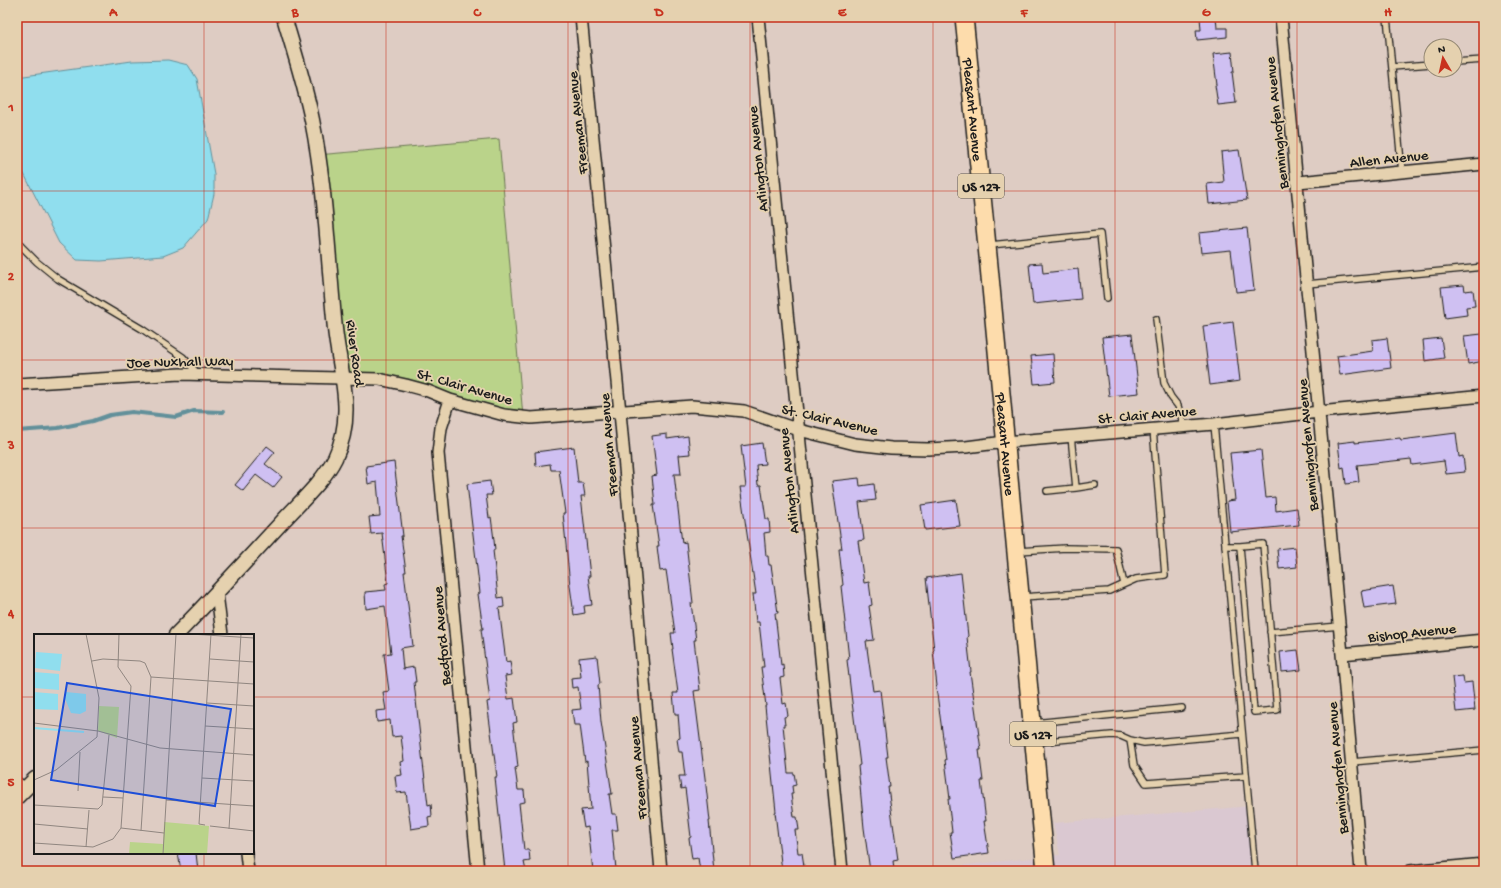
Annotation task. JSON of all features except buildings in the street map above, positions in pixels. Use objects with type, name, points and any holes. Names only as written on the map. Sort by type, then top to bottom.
[{"type":"main road","name":"Pleasant Avenue","points":[[964,17],[1046,871]]},
{"type":"street","name":"River Road","points":[[177,634],[318,484],[335,459],[343,436],[347,410],[336,331],[324,203],[313,122],[306,89],[284,17]]},
{"type":"street","name":"Freeman Avenue","points":[[581,17],[620,412],[661,871]]},
{"type":"street","name":"Arlington Avenue","points":[[758,17],[842,871]]},
{"type":"street","name":"Benninghofen Avenue","points":[[1281,17],[1340,626],[1361,871]]},
{"type":"street","name":"Allen Avenue","points":[[1298,182],[1484,164]]},
{"type":"street","name":"Joe Nuxhall Way","points":[[17,384],[180,374],[343,377]]},
{"type":"street","name":"St. Clair Avenue","points":[[343,377],[379,379],[428,391],[450,400],[504,415],[531,418],[692,406],[744,411],[798,430],[855,444],[891,448],[949,448],[1214,424],[1484,396]]},
{"type":"street","name":"Bedford Avenue","points":[[450,400],[441,428],[438,453],[478,871]]},
{"type":"street","points":[[217,593],[222,634]]},
{"type":"street","name":"Bishop Avenue","points":[[1342,654],[1484,640]]},
{"type":"street","points":[[17,797],[27,782]]},
{"type":"street","points":[[246,854],[248,871]]},
{"type":"street","points":[[1410,871],[1484,864]]},
{"type":"lane","points":[[1387,17],[1402,172]]},
{"type":"lane","points":[[1463,61],[1484,60]]},
{"type":"lane","points":[[1392,67],[1423,65]]},
{"type":"lane","points":[[987,246],[1100,234],[1107,298]]},
{"type":"lane","points":[[17,237],[21,246],[37,262],[58,279],[142,329],[183,358],[199,374]]},
{"type":"lane","points":[[1307,284],[1484,267]]},
{"type":"lane","points":[[1156,319],[1164,383],[1171,397],[1178,406],[1184,426]]},
{"type":"lane","points":[[1214,424],[1255,871]]},
{"type":"lane","points":[[1020,597],[1109,591],[1136,579],[1165,575],[1153,429]]},
{"type":"lane","points":[[1071,436],[1076,488]]},
{"type":"lane","points":[[1047,491],[1094,485]]},
{"type":"lane","points":[[1225,546],[1263,544],[1277,710],[1254,712],[1240,546]]},
{"type":"lane","points":[[1016,552],[1066,548],[1116,549],[1124,584]]},
{"type":"lane","points":[[1270,632],[1340,626]]},
{"type":"lane","points":[[1032,723],[1182,708]]},
{"type":"lane","points":[[1034,742],[1112,734],[1144,743],[1242,734]]},
{"type":"lane","points":[[1130,740],[1134,765],[1146,782],[1246,776]]},
{"type":"lane","points":[[1352,762],[1484,750]]},
{"type":"shaded area","points":[[1252,806],[1259,871],[908,871],[1060,855],[1053,823]]},
{"type":"green space","points":[[499,139],[523,417],[428,391],[343,377],[317,155]]},
{"type":"water","points":[[168,60],[188,65],[197,79],[214,174],[214,194],[208,219],[183,248],[163,256],[101,261],[77,260],[59,243],[17,160],[17,77],[132,61]]},
{"type":"waterway","points":[[17,431],[58,428],[93,421],[110,415],[132,412],[176,417],[194,411],[223,412]]}]
